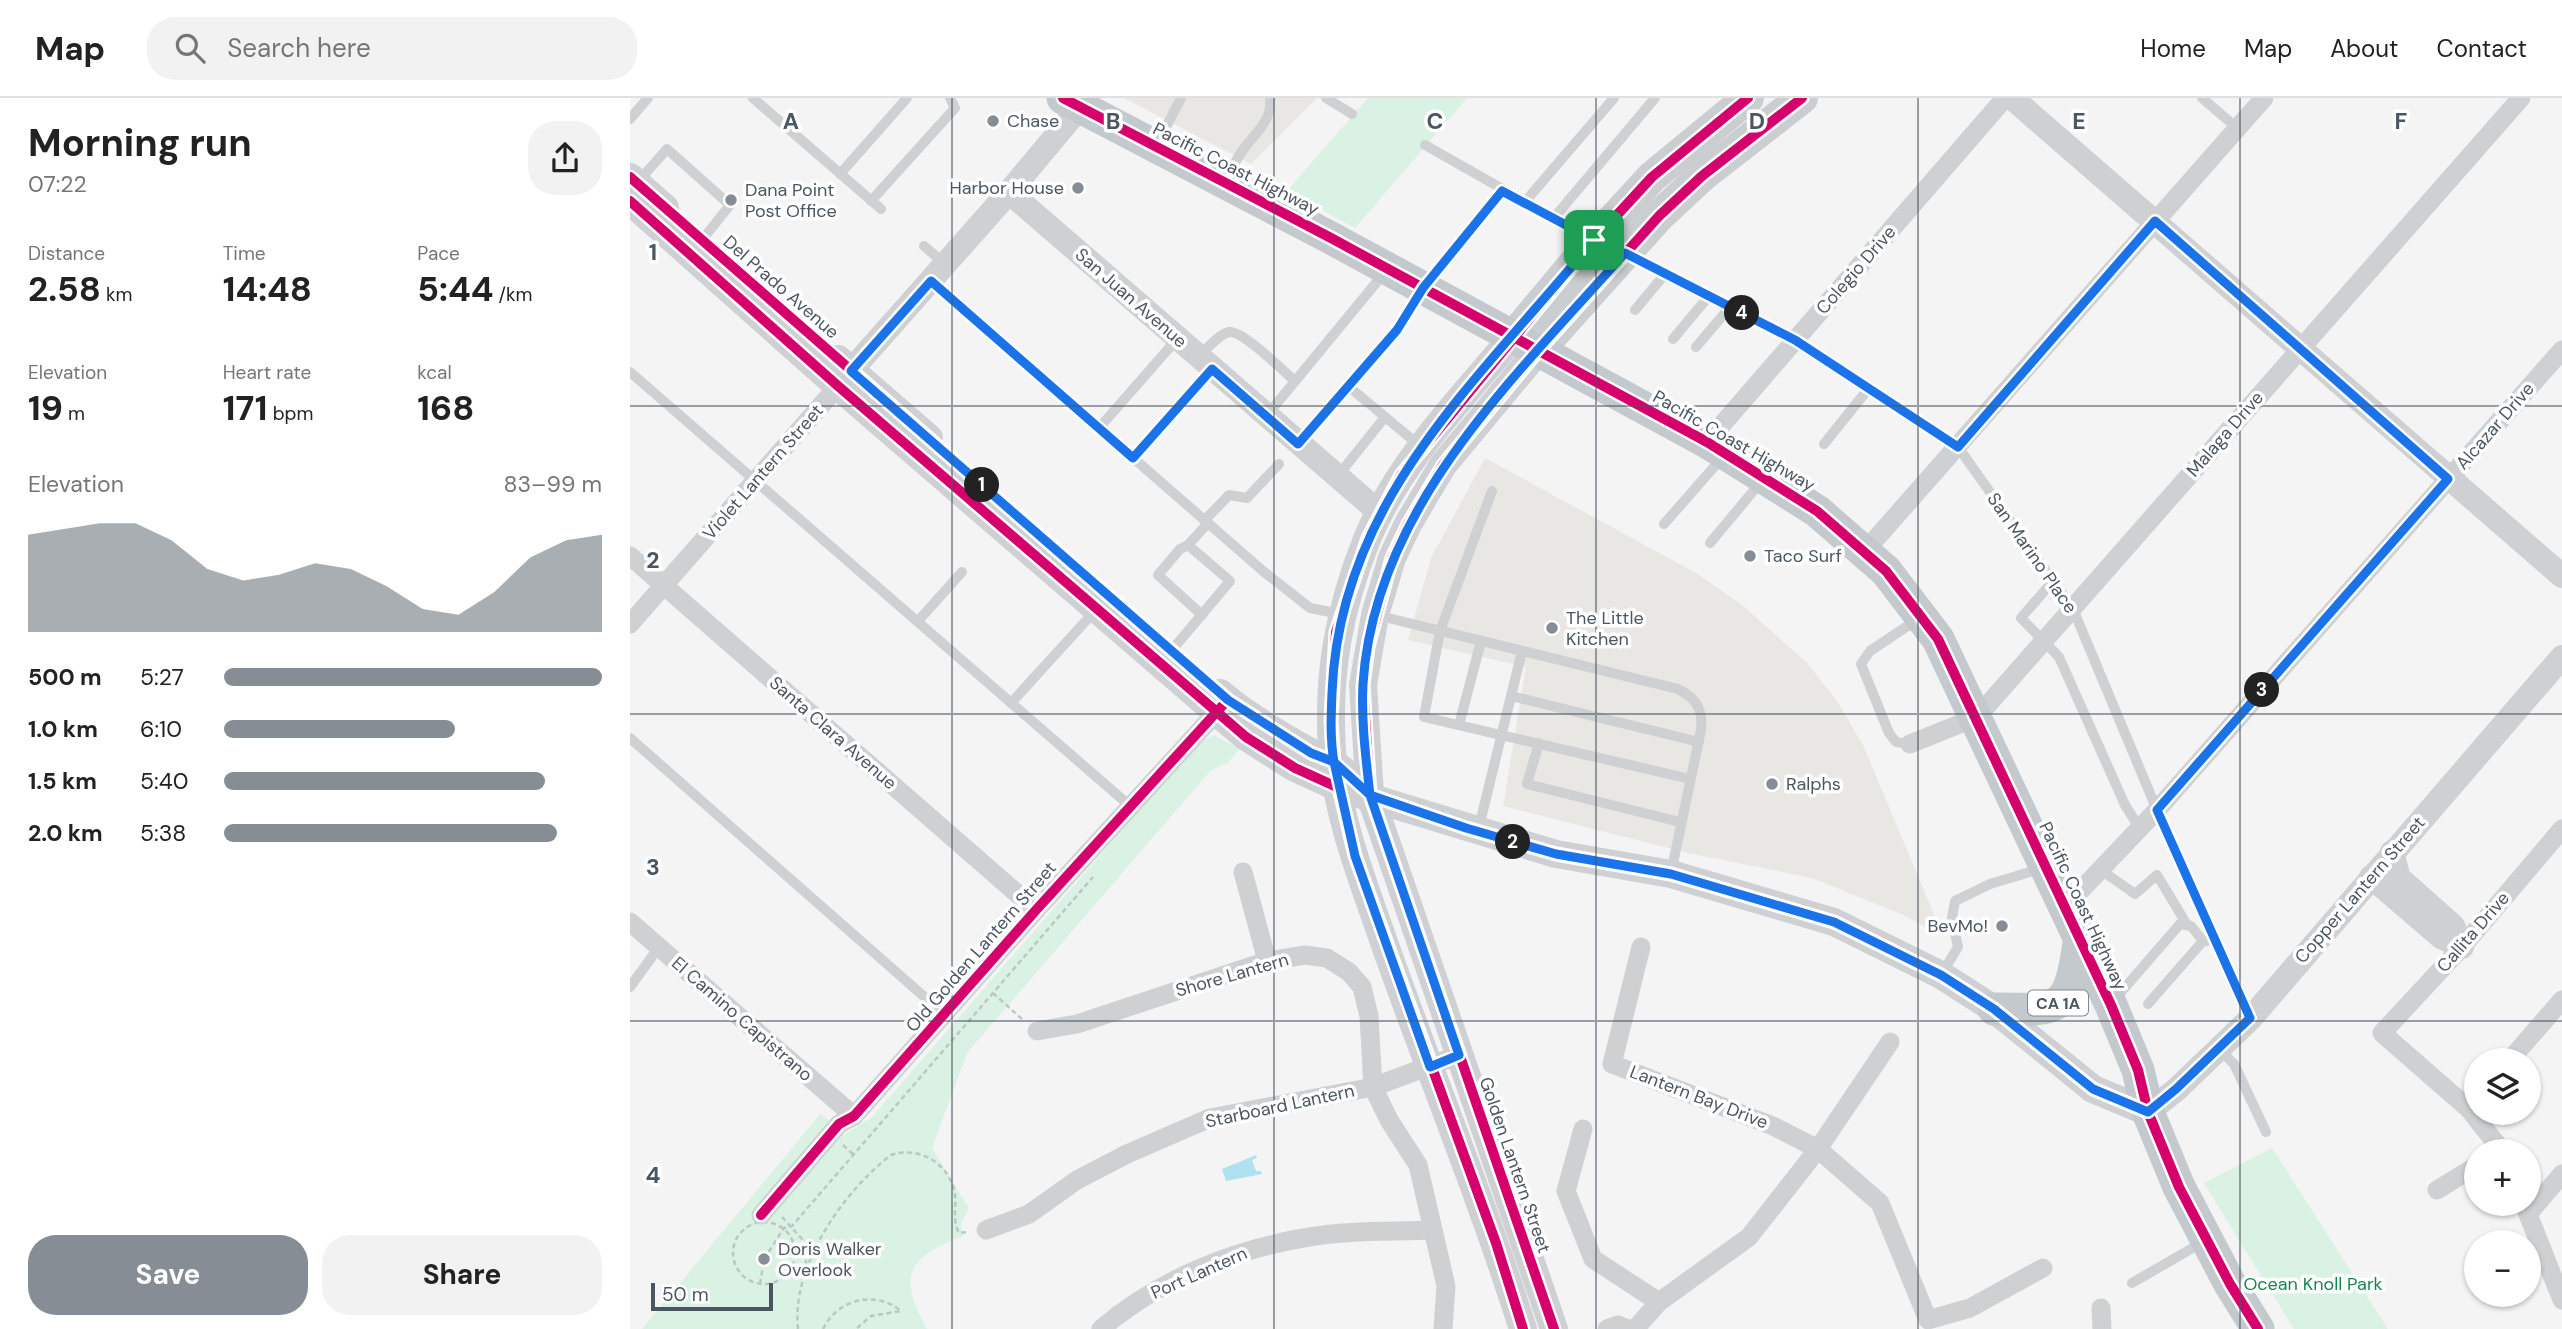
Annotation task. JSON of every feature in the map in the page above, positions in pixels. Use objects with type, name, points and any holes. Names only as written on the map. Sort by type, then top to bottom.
[{"type":"highway","name":"Pacific Coast Highway","points":[[1077,101],[1156,148],[1423,288],[1717,448],[1817,511],[1886,571],[1938,639],[1977,717],[2138,1070],[2148,1112],[2179,1187],[2258,1329]]},
{"type":"highway","name":"CA 1A","points":[[1994,1009],[2042,1010],[2061,1002],[2074,979],[2079,943]]},
{"type":"main road","name":"Golden Lantern Street","points":[[1523,1329],[1496,1243],[1355,856],[1336,775],[1333,672],[1336,632],[1368,538],[1401,475],[1421,447],[1702,176],[1802,98]]},
{"type":"main road","name":"Golden Lantern Street","points":[[1554,1329],[1497,1171],[1370,795],[1363,685],[1375,615],[1392,558],[1408,524],[1443,465],[1594,240],[1652,177],[1735,102]]},
{"type":"main road","name":"Del Prado Avenue","points":[[632,187],[702,240],[844,378],[1172,650],[1222,706]]},
{"type":"main road","name":"Del Prado Avenue","points":[[632,187],[1097,609],[1222,706],[1311,753],[1336,775],[1370,795],[1478,832],[1556,854],[1671,874],[1834,922],[1941,975],[1994,1009],[2093,1089],[2148,1112]]},
{"type":"street","name":"Colegio Drive","points":[[1717,448],[1795,340],[2005,98]]},
{"type":"street","points":[[2012,98],[2562,576]]},
{"type":"street","points":[[1865,551],[2264,98]]},
{"type":"street","name":"Malaga Drive","points":[[1910,744],[1977,717],[2521,98]]},
{"type":"street","name":"Violet Lantern Street","points":[[630,624],[1009,192],[1077,101]]},
{"type":"street","points":[[1735,102],[1757,133]]},
{"type":"street","name":"San Juan Avenue","points":[[1009,192],[1380,513]]},
{"type":"street","name":"Alcazar Drive","points":[[2063,909],[2157,810],[2562,349]]},
{"type":"street","name":"Santa Clara Avenue","points":[[630,556],[1036,910]]},
{"type":"street","name":"Copper Lantern Street","points":[[2148,1112],[2250,1018],[2562,657]]},
{"type":"street","name":"Old Golden Lantern Street","points":[[765,1210],[839,1124],[854,1116],[1036,910],[1222,706]]},
{"type":"street","name":"Callita Drive","points":[[2464,1098],[2382,1033],[2462,947],[2562,829]]},
{"type":"street","points":[[2392,852],[2399,878],[2453,926],[2462,947]]},
{"type":"street","points":[[1243,872],[1268,961]]},
{"type":"street","points":[[2371,877],[2441,937],[2462,947]]},
{"type":"street","name":"El Camino Capistrano","points":[[630,922],[854,1116]]},
{"type":"street","name":"Lantern Bay Drive","points":[[1641,947],[1612,1063],[1773,1126],[1818,1149],[1880,1203],[1928,1320],[1970,1308],[2043,1268]]},
{"type":"street","name":"Shore Lantern","points":[[1037,1031],[1077,1024],[1268,961],[1305,955],[1327,958],[1349,972],[1362,986],[1368,1016],[1373,1087]]},
{"type":"street","points":[[2520,1048],[2562,1000]]},
{"type":"street","points":[[1635,1329],[1660,1302],[1749,1237],[1818,1149],[1890,1042]]},
{"type":"street","name":"Starboard Lantern","points":[[986,1230],[1029,1214],[1077,1180],[1117,1159],[1210,1118],[1373,1087],[1459,1055]]},
{"type":"street","points":[[1373,1087],[1389,1120],[1418,1165],[1446,1286],[1447,1305],[1443,1329]]},
{"type":"street","points":[[1583,1129],[1566,1191],[1593,1259],[1660,1302]]},
{"type":"street","points":[[2437,1190],[2464,1174]]},
{"type":"street","points":[[2541,1194],[2562,1174]]},
{"type":"street","points":[[2529,1216],[2562,1300]]},
{"type":"street","name":"Port Lantern","points":[[1101,1329],[1147,1294],[1239,1251],[1311,1236],[1433,1230]]},
{"type":"street","points":[[2101,1308],[2102,1329]]},
{"type":"street","points":[[1607,1329],[1618,1325],[1628,1329]]},
{"type":"lane","points":[[630,119],[649,98]]},
{"type":"lane","points":[[753,98],[881,209]]},
{"type":"lane","points":[[840,174],[907,98]]},
{"type":"lane","points":[[872,201],[955,108],[950,98]]},
{"type":"lane","points":[[1156,148],[1181,98]]},
{"type":"lane","points":[[1225,183],[1241,151],[1266,121],[1271,107],[1270,98]]},
{"type":"lane","points":[[1326,98],[1352,114]]},
{"type":"lane","points":[[1524,203],[1614,98]]},
{"type":"lane","points":[[1553,219],[1655,98]]},
{"type":"lane","points":[[2202,98],[2237,128]]},
{"type":"lane","points":[[1425,145],[1502,191],[1594,240]]},
{"type":"lane","points":[[632,187],[667,149],[730,205],[702,240]]},
{"type":"lane","points":[[1298,444],[1397,330],[1423,288],[1502,191]]},
{"type":"lane","points":[[924,246],[938,273],[1133,458],[1310,608],[1342,614]]},
{"type":"lane","name":"San Marino Place","points":[[1625,253],[1795,340],[1958,447],[2074,608],[2157,810],[2250,1018]]},
{"type":"lane","points":[[1266,416],[1387,269]]},
{"type":"lane","points":[[1635,310],[1665,274]]},
{"type":"lane","points":[[1673,339],[1709,296]]},
{"type":"lane","points":[[1696,347],[1730,307]]},
{"type":"lane","points":[[1133,458],[1226,333],[1233,332],[1244,337],[1295,381]]},
{"type":"lane","points":[[1099,428],[1178,339]]},
{"type":"lane","points":[[630,372],[1130,806]]},
{"type":"lane","points":[[1348,386],[1421,447]]},
{"type":"lane","points":[[1824,444],[1869,388]]},
{"type":"lane","points":[[1336,477],[1385,417]]},
{"type":"lane","points":[[1664,524],[1717,448]]},
{"type":"lane","points":[[1202,615],[1158,575],[1181,549],[1188,545],[1226,497],[1249,497],[1279,464]]},
{"type":"lane","points":[[1710,543],[1765,477]]},
{"type":"lane","points":[[1492,491],[1440,631],[1424,717],[1690,779]]},
{"type":"lane","points":[[1172,650],[1230,581],[1188,545]]},
{"type":"lane","points":[[918,621],[962,572]]},
{"type":"lane","points":[[2053,580],[2021,618],[2059,657],[2125,805],[2140,829]]},
{"type":"lane","points":[[1012,703],[1097,609]]},
{"type":"lane","points":[[1375,615],[1688,694],[1702,714],[1699,741],[1671,874]]},
{"type":"lane","points":[[1910,744],[1896,741],[1889,733],[1861,664],[1870,651],[1921,617]]},
{"type":"lane","points":[[1459,725],[1481,641]]},
{"type":"lane","points":[[1478,832],[1522,651]]},
{"type":"lane","points":[[1511,696],[1699,741]]},
{"type":"lane","points":[[630,738],[945,1015]]},
{"type":"lane","points":[[1539,743],[1527,784],[1680,822]]},
{"type":"lane","points":[[1941,975],[1958,947],[1952,918],[1955,901],[1990,884],[2044,867]]},
{"type":"lane","points":[[2101,870],[2135,894],[2157,875],[2186,923],[2203,941],[2216,941]]},
{"type":"lane","points":[[2110,1005],[2180,924],[2186,923]]},
{"type":"lane","points":[[2148,1004],[2203,941]]},
{"type":"lane","points":[[630,987],[659,947]]},
{"type":"lane","points":[[2219,1049],[2234,1064],[2266,1132]]},
{"type":"lane","points":[[2132,1283],[2207,1240]]},
{"type":"path","points":[[784,1228],[792,1239],[796,1254],[792,1268],[781,1280],[761,1284],[744,1277],[737,1268],[733,1255],[735,1242],[742,1231],[760,1222],[784,1228],[792,1226],[1100,868]]},
{"type":"path","points":[[993,993],[1037,1031]]},
{"type":"path","points":[[798,1329],[799,1304],[807,1268],[826,1226],[881,1162],[902,1151],[917,1151],[927,1157],[948,1177],[954,1190],[954,1224],[959,1233],[986,1230]]},
{"type":"path","points":[[765,1210],[792,1226],[802,1238],[807,1268]]},
{"type":"path","points":[[761,1284],[764,1259],[784,1228]]},
{"type":"path","points":[[823,1329],[830,1315],[844,1304],[861,1299],[894,1306],[901,1311],[871,1316],[856,1329]]},
{"type":"shaded area","points":[[1124,98],[1317,98],[1251,164]]},
{"type":"shaded area","points":[[1485,458],[1696,573],[1741,604],[1807,663],[1837,701],[1863,745],[1938,924],[1933,931],[1903,915],[1812,878],[1688,853],[1503,806],[1526,667],[1408,640],[1431,558]]},
{"type":"green space","points":[[1368,98],[1467,98],[1355,228],[1287,191]]},
{"type":"green space","points":[[1214,735],[1239,749],[1228,763],[1211,770],[967,1053],[932,1148],[969,1208],[961,1224],[963,1236],[930,1252],[913,1270],[912,1294],[927,1329],[642,1329],[821,1113],[844,1135],[872,1117],[1197,744]]},
{"type":"green space","name":"Ocean Knoll Park","points":[[2272,1148],[2388,1329],[2294,1329],[2204,1183]]},
{"type":"water","points":[[1256,1155],[1257,1158],[1252,1160],[1256,1171],[1261,1171],[1262,1174],[1226,1181],[1222,1169]]},
{"type":"cycle path","points":[[1063,98],[1331,238],[1707,442],[1817,511],[1886,571],[1938,639],[2111,1005],[2138,1070],[2148,1112],[2179,1187],[2230,1284],[2258,1329]]},
{"type":"cycle path","points":[[1334,762],[1331,721],[1336,632],[1368,538],[1401,475],[1594,240],[1652,177],[1748,98]]},
{"type":"cycle path","points":[[1554,1329],[1370,795],[1363,685],[1368,647],[1392,558],[1408,524],[1443,465],[1537,352],[1659,216],[1702,176],[1802,98]]},
{"type":"cycle path","points":[[630,177],[1228,700],[1311,753],[1334,762]]},
{"type":"cycle path","points":[[630,201],[838,386],[1246,737],[1295,768],[1339,788],[1355,856],[1496,1243],[1523,1329]]},
{"type":"cycle path","points":[[761,1215],[839,1124],[854,1116],[1036,910],[1223,705]]},
{"type":"cycle path","points":[[1370,795],[1466,828],[1556,854],[1671,874],[1834,922],[1941,975],[1994,1009],[2093,1089],[2148,1112]]},
{"type":"place","name":"Chase","points":[[993,121]]},
{"type":"place","name":"Harbor House","points":[[1078,188]]},
{"type":"place","name":"Dana Point Post Office","points":[[731,200]]},
{"type":"place","name":"Taco Surf","points":[[1750,556]]},
{"type":"place","name":"The Little Kitchen","points":[[1552,628]]},
{"type":"place","name":"Ralphs","points":[[1772,784]]},
{"type":"place","name":"BevMo!","points":[[2002,926]]},
{"type":"place","name":"Doris Walker Overlook","points":[[764,1259]]},
{"type":"route","points":[[1594,240],[1427,439],[1401,475],[1368,538],[1336,632],[1331,721],[1334,762],[1370,795],[1364,736],[1363,685],[1367,647],[1392,558],[1408,524],[1443,465],[1537,352],[1625,253],[1795,340],[1958,447],[2155,221],[2448,479],[2157,810],[2250,1018],[2148,1112],[2093,1089],[1994,1009],[1941,975],[1834,922],[1671,874],[1556,854],[1466,828],[1370,795],[1459,1055],[1430,1067],[1355,856],[1334,762],[1311,753],[1228,700],[851,371],[931,281],[1133,458],[1212,369],[1298,444],[1397,330],[1423,288],[1502,191],[1594,240]]}]
